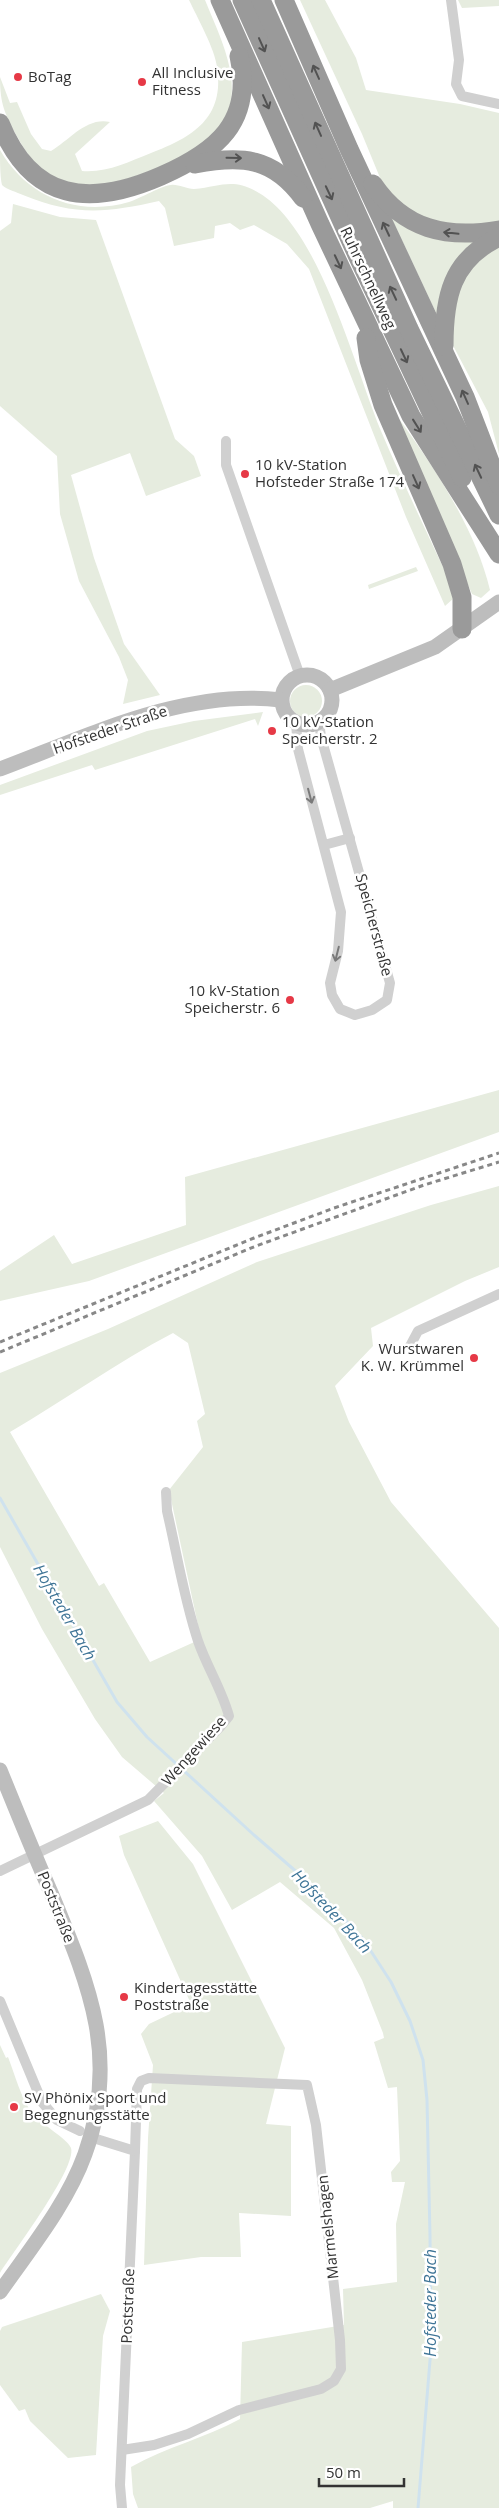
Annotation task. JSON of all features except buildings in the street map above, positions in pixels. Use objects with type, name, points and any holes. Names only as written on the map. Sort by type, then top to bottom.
[{"type":"highway","name":"Ruhrschnellweg","points":[[242,0],[383,310],[499,554]]},
{"type":"highway","name":"Ruhrschnellweg","points":[[260,0],[410,329],[499,515]]},
{"type":"highway","points":[[284,0],[350,149],[465,398],[499,485]]},
{"type":"highway","points":[[222,5],[320,224],[411,416],[499,554]]},
{"type":"highway","points":[[0,123],[16,157],[34,175],[51,186],[75,194],[115,193],[137,187],[186,166],[213,147],[227,133],[240,105],[242,79],[240,64],[222,5]]},
{"type":"highway","points":[[350,149],[386,200],[418,224],[444,233],[461,234],[499,230]]},
{"type":"highway","points":[[186,166],[232,158],[261,164],[287,181],[299,193],[320,224]]},
{"type":"highway","points":[[444,352],[444,318],[451,285],[461,266],[473,253],[499,237]]},
{"type":"highway","points":[[356,300],[383,405],[454,572],[462,597],[462,629]]},
{"type":"street","points":[[451,0],[459,60],[456,84],[459,92],[462,96],[499,104]]},
{"type":"street","points":[[226,440],[226,466],[300,676]]},
{"type":"street","points":[[330,690],[435,647],[499,602]]},
{"type":"street","points":[[300,676],[314,676],[320,679],[330,690],[331,705],[324,719],[311,725],[296,723],[286,714],[281,700],[286,685],[300,676]]},
{"type":"street","name":"Hofsteder Straße","points":[[0,769],[106,728],[172,709],[255,697],[281,700]]},
{"type":"street","name":"Speicherstraße","points":[[296,723],[296,743],[341,912],[338,951],[330,983],[332,995],[340,1009],[348,1013],[361,1014],[372,1010],[387,1000],[390,983],[321,737],[320,729],[324,719]]},
{"type":"street","points":[[324,845],[350,838]]},
{"type":"street","points":[[410,1346],[418,1331],[499,1294]]},
{"type":"street","name":"Wengewiese","points":[[0,1871],[34,1853],[148,1800],[169,1780],[199,1746],[220,1727],[228,1716],[226,1703],[206,1663],[192,1624],[167,1511],[166,1492]]},
{"type":"street","name":"Poststraße","points":[[0,1770],[80,1966],[99,2034],[100,2080],[98,2101],[85,2134],[71,2184],[0,2292]]},
{"type":"street","points":[[0,2001],[42,2102],[57,2120],[85,2134],[135,2151]]},
{"type":"street","name":"Marmelshagen","points":[[122,2450],[154,2445],[188,2434],[239,2410],[321,2390],[334,2381],[341,2369],[341,2348],[319,2143],[307,2085],[149,2078],[141,2081],[137,2089],[135,2151]]},
{"type":"street","name":"Poststraße","points":[[122,2508],[120,2485],[135,2151]]},
{"type":"shaded area","points":[[189,0],[205,0],[228,59],[231,74],[231,105],[226,120],[217,133],[203,145],[173,161],[130,178],[108,183],[88,185],[68,182],[49,174],[33,160],[18,138],[7,116],[2,102],[0,77],[10,103],[17,102],[31,134],[42,149],[51,151],[79,130],[93,123],[101,121],[110,122],[75,154],[82,171],[109,169],[134,160],[180,140],[203,123],[211,112],[216,100],[218,85],[217,67],[209,42]]},
{"type":"shaded area","points":[[300,0],[325,0],[356,58],[366,90],[460,104],[499,113],[499,454],[488,412],[437,315],[390,215],[397,219],[362,134]]},
{"type":"shaded area","points":[[458,0],[499,0],[499,6],[462,8]]},
{"type":"shaded area","points":[[0,150],[24,180],[39,191],[72,205],[110,206],[129,202],[171,185],[194,189],[234,184],[250,188],[259,193],[281,211],[300,236],[333,301],[381,431],[452,586],[454,598],[445,606],[406,517],[309,269],[287,244],[254,225],[240,230],[230,223],[215,226],[214,238],[174,246],[165,208],[159,201],[106,210],[74,209],[41,202],[9,190],[2,185]]},
{"type":"shaded area","points":[[13,204],[60,217],[96,220],[175,439],[194,456],[201,476],[146,496],[130,453],[71,475],[94,558],[124,644],[160,695],[123,704],[128,680],[119,657],[79,581],[60,514],[57,456],[0,406],[0,231],[11,223]]},
{"type":"shaded area","points":[[392,409],[450,495],[473,541],[483,565],[490,590],[481,598],[472,594]]},
{"type":"shaded area","points":[[416,567],[418,571],[369,589],[368,585]]},
{"type":"shaded area","points":[[306,685],[312,686],[317,690],[321,695],[321,707],[317,712],[312,716],[306,717],[300,716],[295,712],[291,707],[290,701],[291,695],[295,690],[300,686]]},
{"type":"shaded area","points":[[263,712],[258,726],[255,719],[95,770],[92,765],[0,795],[0,785],[147,731],[194,721]]},
{"type":"shaded area","points":[[499,1090],[499,1132],[89,1281],[0,1301],[0,1271],[54,1235],[72,1264],[186,1225],[185,1177]]},
{"type":"shaded area","points":[[499,1186],[499,1267],[465,1281],[371,1328],[373,1346],[335,1386],[349,1422],[391,1502],[499,1628],[499,2508],[393,2508],[393,2501],[370,2508],[138,2508],[133,2494],[131,2467],[240,2419],[242,2342],[344,2325],[343,2289],[397,2282],[396,2224],[405,2182],[392,2182],[391,2172],[400,2161],[397,2087],[388,2088],[374,2042],[384,2038],[383,2033],[362,1980],[334,1928],[280,1882],[232,1910],[202,1856],[154,1801],[164,1793],[122,1757],[95,1719],[42,1629],[0,1547],[0,1373],[108,1329],[257,1262],[431,1205]],"holes":[[[173,1333],[188,1343],[205,1414],[197,1421],[203,1447],[169,1490],[201,1639],[150,1662],[104,1583],[99,1586],[10,1432],[132,1356]]]},
{"type":"shaded area","points":[[158,1821],[193,1864],[285,2048],[266,2124],[291,2126],[291,2216],[239,2213],[241,2257],[201,2257],[144,2265],[148,2138],[153,2065],[141,2034],[149,2024],[191,2004],[124,1855],[119,1836]]},
{"type":"shaded area","points":[[0,2045],[6,2058],[8,2057],[21,2093],[32,2113],[71,2148],[70,2158],[55,2191],[0,2273]]},
{"type":"shaded area","points":[[101,2294],[110,2311],[103,2336],[96,2455],[68,2458],[30,2421],[25,2409],[19,2411],[0,2385],[0,2331],[2,2327]]},
{"type":"waterway","name":"Hofsteder Bach","points":[[0,1498],[117,1702],[147,1737],[314,1887],[363,1939],[391,1982],[410,2021],[423,2060],[427,2100],[430,2236],[431,2348],[418,2508]]},
{"type":"railway","points":[[0,1342],[254,1238],[334,1208],[499,1153]]},
{"type":"railway","points":[[0,1352],[256,1246],[424,1185],[499,1162]]},
{"type":"place","name":"BoTag","points":[[18,77]]},
{"type":"place","name":"All Inclusive Fitness","points":[[142,82]]},
{"type":"place","name":"10 kV-Station Hofsteder Straße 174","points":[[245,474]]},
{"type":"place","name":"10 kV-Station Speicherstr. 2","points":[[272,731]]},
{"type":"place","name":"10 kV-Station Speicherstr. 6","points":[[290,1000]]},
{"type":"place","name":"Wurstwaren K. W. Krümmel","points":[[474,1358]]},
{"type":"place","name":"Kindertagesstätte Poststraße","points":[[124,1997]]},
{"type":"place","name":"SV Phönix Sport und Begegnungsstätte","points":[[14,2107]]}]
